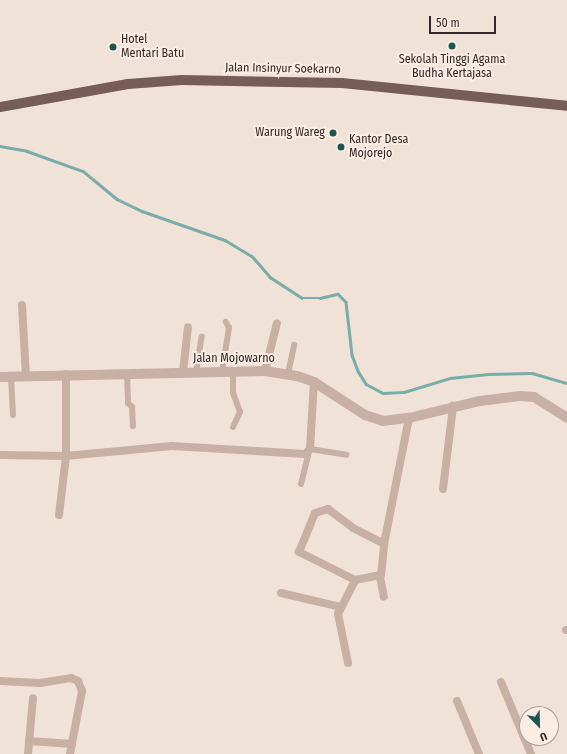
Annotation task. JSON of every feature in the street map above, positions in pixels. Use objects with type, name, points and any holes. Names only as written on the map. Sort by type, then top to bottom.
[{"type":"main road","name":"Jalan Insinyur Soekarno","points":[[0,107],[122,85],[182,80],[342,84],[567,106]]},
{"type":"street","points":[[22,305],[26,376]]},
{"type":"street","points":[[222,372],[229,328],[226,322]]},
{"type":"street","points":[[265,371],[265,360],[277,323]]},
{"type":"street","points":[[183,372],[188,327]]},
{"type":"street","points":[[196,372],[202,336]]},
{"type":"street","points":[[288,374],[294,345]]},
{"type":"street","points":[[233,371],[233,394],[240,412],[233,427]]},
{"type":"street","name":"Jalan Mojowarno","points":[[0,378],[66,374],[265,371],[288,374],[314,382],[375,420],[390,421],[409,418],[453,406],[526,396],[534,397],[567,418]]},
{"type":"street","points":[[127,373],[128,403],[132,407],[133,426]]},
{"type":"street","points":[[59,515],[66,456],[66,374]]},
{"type":"street","points":[[11,377],[13,415]]},
{"type":"street","points":[[301,484],[310,449],[314,382]]},
{"type":"street","points":[[443,490],[453,406]]},
{"type":"street","points":[[384,597],[380,577],[384,544],[409,418]]},
{"type":"street","points":[[0,455],[66,456],[172,446],[274,454],[305,454],[310,449]]},
{"type":"street","points":[[310,449],[347,455]]},
{"type":"street","points":[[380,577],[355,580],[300,552],[315,513],[328,509],[354,528],[384,544]]},
{"type":"street","points":[[348,663],[338,620],[341,607],[355,580]]},
{"type":"street","points":[[281,593],[341,607]]},
{"type":"street","points":[[0,681],[40,683],[71,678],[78,681],[82,691],[70,754]]},
{"type":"street","points":[[501,682],[531,754]]},
{"type":"street","points":[[28,754],[33,698]]},
{"type":"street","points":[[457,701],[479,754]]},
{"type":"street","points":[[29,741],[72,744]]},
{"type":"waterway","points":[[0,146],[27,151],[83,171],[117,199],[142,211],[225,240],[252,256],[270,277],[302,298],[320,298],[338,294],[346,302],[352,355],[358,371],[366,384],[383,393],[404,392],[450,378],[488,374],[532,373],[567,383]]},
{"type":"place","name":"Sekolah Tinggi Agama Budha Kertajasa","points":[[452,46]]},
{"type":"place","name":"Hotel Mentari Batu","points":[[113,47]]},
{"type":"place","name":"Warung Wareg","points":[[333,133]]},
{"type":"place","name":"Kantor Desa Mojorejo","points":[[341,147]]}]
